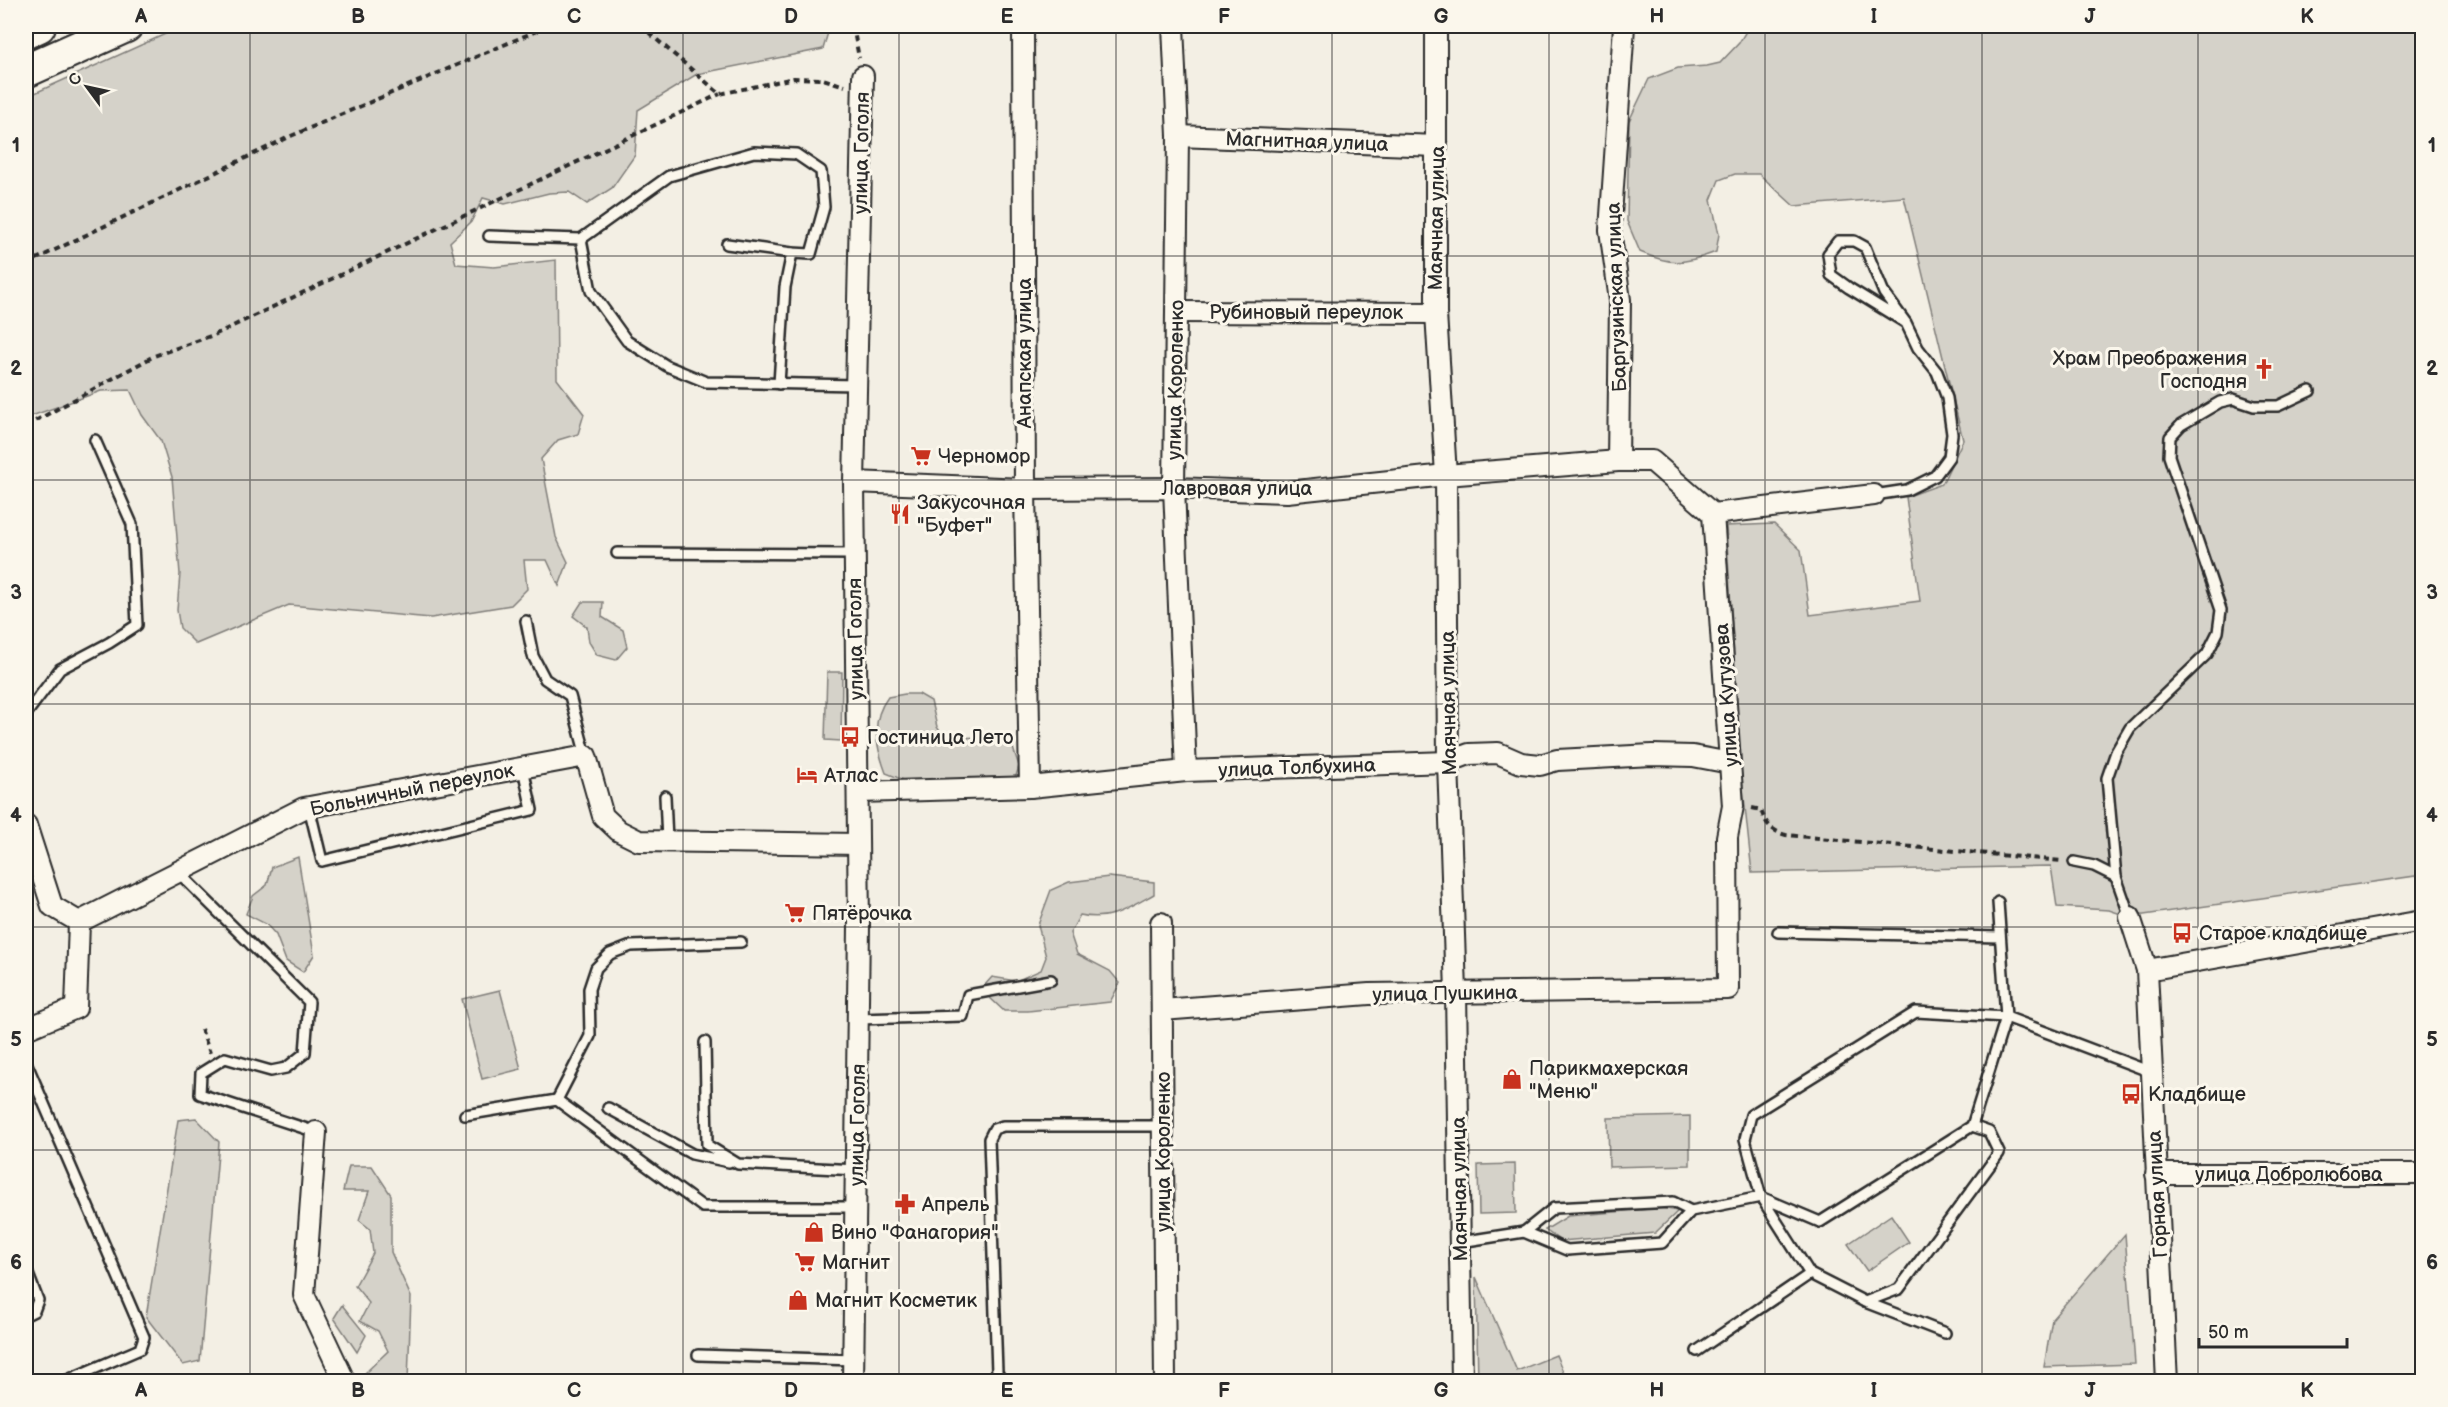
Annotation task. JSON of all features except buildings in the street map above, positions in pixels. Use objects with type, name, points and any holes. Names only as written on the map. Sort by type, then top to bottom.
[{"type":"highway","points":[[26,32],[39,26]]},
{"type":"highway","points":[[26,71],[126,26]]},
{"type":"street","name":"Анапская улица","points":[[1023,26],[1025,489],[1030,788]]},
{"type":"street","name":"улица Короленко","points":[[1173,26],[1178,136],[1174,488],[1186,771]]},
{"type":"street","name":"Маячная улица","points":[[1436,26],[1436,313],[1446,475],[1448,762],[1456,992],[1462,1382]]},
{"type":"street","name":"Баргузинская улица","points":[[1618,461],[1620,300],[1610,230],[1624,26]]},
{"type":"street","name":"улица Гоголя","points":[[853,1382],[859,792],[854,482],[863,84]]},
{"type":"street","name":"Магнитная улица","points":[[1178,136],[1437,146]]},
{"type":"street","name":"Рубиновый переулок","points":[[1176,312],[1436,313]]},
{"type":"street","name":"Лавровая улица","points":[[854,482],[1025,489],[1174,488],[1287,492],[1446,475],[1618,461]]},
{"type":"street","points":[[1618,461],[1652,461],[1713,514],[1874,495]]},
{"type":"street","name":"улица Кутузова","points":[[1713,514],[1733,806],[1727,837],[1728,989]]},
{"type":"street","name":"улица Толбухина","points":[[859,792],[1030,788],[1186,771],[1448,762],[1469,754],[1498,753],[1521,763],[1540,765],[1557,760],[1652,755],[1693,756],[1730,763]]},
{"type":"street","points":[[586,756],[603,816],[619,831],[639,841],[858,844]]},
{"type":"street","name":"Больничный переулок","points":[[79,922],[309,807],[586,756]]},
{"type":"street","points":[[26,825],[52,906],[79,922],[76,1008],[26,1029]]},
{"type":"street","name":"Горная улица","points":[[2130,917],[2147,970],[2167,1382]]},
{"type":"street","points":[[2147,970],[2422,921]]},
{"type":"street","name":"улица Короленко","points":[[1161,923],[1165,1382]]},
{"type":"street","name":"улица Пушкина","points":[[1162,1010],[1369,994],[1728,989]]},
{"type":"street","points":[[316,1132],[304,1295],[345,1382]]},
{"type":"street","name":"улица Добролюбова","points":[[2156,1174],[2422,1174]]},
{"type":"lane","points":[[489,236],[581,239],[669,176],[754,152],[796,154],[821,171],[824,207],[811,254],[727,244]]},
{"type":"lane","points":[[581,239],[591,291],[627,341],[667,366],[706,382],[856,384]]},
{"type":"lane","points":[[1874,495],[1907,490],[1935,476],[1948,457],[1952,434],[1947,398],[1937,372],[1918,348],[1906,324],[1884,293],[1865,247],[1854,241],[1838,241],[1828,254],[1831,275],[1906,324]]},
{"type":"lane","points":[[779,384],[785,287],[792,253]]},
{"type":"lane","name":"Горная улица","points":[[2130,917],[2116,877],[2107,778],[2116,752],[2130,728],[2207,654],[2218,632],[2221,610],[2169,456],[2170,437],[2181,424],[2220,402],[2233,399],[2254,406],[2278,406],[2310,391]]},
{"type":"lane","points":[[26,714],[60,669],[137,625],[132,524],[95,440]]},
{"type":"lane","points":[[617,554],[854,554]]},
{"type":"lane","points":[[526,621],[533,656],[545,679],[570,696],[586,756]]},
{"type":"lane","points":[[309,807],[322,861],[532,810],[523,768]]},
{"type":"lane","points":[[665,796],[668,841]]},
{"type":"lane","points":[[2074,862],[2094,866],[2116,877]]},
{"type":"lane","points":[[177,871],[309,1002],[305,1053],[286,1068],[271,1071],[225,1058],[201,1073],[200,1094],[316,1132]]},
{"type":"lane","points":[[1460,1242],[1524,1232],[1554,1208],[1673,1203],[1691,1210],[1761,1197],[1820,1222],[1972,1126],[2006,1017],[1998,902]]},
{"type":"lane","points":[[1778,932],[2001,937]]},
{"type":"lane","points":[[557,1100],[590,1036],[589,989],[596,968],[610,954],[631,946],[741,942]]},
{"type":"lane","points":[[858,1019],[963,1016],[969,994],[1051,980]]},
{"type":"lane","points":[[1945,1333],[1865,1302],[1810,1274],[1761,1197],[1745,1139],[1751,1115],[1916,1012],[2006,1017],[2151,1072]]},
{"type":"lane","points":[[705,1042],[707,1145],[738,1164]]},
{"type":"lane","points":[[26,1062],[144,1337],[140,1349],[63,1382]]},
{"type":"lane","points":[[465,1115],[557,1100],[703,1207],[856,1207]]},
{"type":"lane","points":[[608,1108],[692,1154],[738,1164],[856,1170]]},
{"type":"lane","points":[[1002,1382],[997,1372],[989,1139],[994,1129],[1003,1126],[1163,1126]]},
{"type":"lane","points":[[1865,1302],[1899,1289],[1999,1153],[1989,1132],[1972,1126]]},
{"type":"lane","points":[[1524,1232],[1566,1250],[1662,1243],[1691,1210]]},
{"type":"lane","points":[[26,1269],[38,1300],[34,1311],[26,1315]]},
{"type":"lane","points":[[1697,1351],[1810,1274]]},
{"type":"lane","points":[[698,1355],[854,1360]]},
{"type":"path","points":[[26,264],[291,136],[548,26]]},
{"type":"path","points":[[641,26],[720,94]]},
{"type":"path","points":[[26,426],[154,356],[216,333],[720,94],[794,78],[863,84],[853,26]]},
{"type":"path","points":[[1733,806],[1761,810],[1764,819],[1773,831],[1786,835],[2074,862]]},
{"type":"path","points":[[201,1029],[214,1065]]},
{"type":"shaded area","points":[[183,26],[830,26],[823,49],[697,74],[638,110],[635,155],[612,188],[587,204],[569,192],[549,193],[505,204],[483,198],[471,222],[450,242],[456,264],[494,267],[556,260],[557,379],[584,414],[578,434],[558,440],[541,459],[556,537],[568,562],[559,586],[547,560],[524,560],[527,589],[511,605],[431,618],[289,605],[196,644],[180,628],[177,610],[180,574],[172,477],[161,441],[142,415],[130,390],[101,391],[26,418],[26,97]]},
{"type":"shaded area","points":[[1749,26],[2422,26],[2422,875],[2130,917],[2109,910],[2057,907],[2051,866],[1752,873],[1741,769],[1726,526],[1774,524],[1801,550],[1810,615],[1920,601],[1906,497],[1942,484],[1963,440],[1904,197],[1794,206],[1759,174],[1735,174],[1719,180],[1711,200],[1719,234],[1716,252],[1678,262],[1661,260],[1640,252],[1627,221],[1629,121],[1649,79],[1678,68],[1720,63],[1739,43]]},
{"type":"shaded area","points":[[582,602],[603,602],[602,617],[623,630],[627,647],[616,660],[597,655],[589,642],[587,627],[573,616]]},
{"type":"shaded area","points":[[827,672],[842,672],[841,741],[825,740]]},
{"type":"shaded area","points":[[919,694],[931,701],[937,727],[944,737],[986,737],[1011,742],[1019,766],[1016,776],[994,782],[973,778],[911,783],[886,773],[877,743],[879,715],[888,697]]},
{"type":"shaded area","points":[[298,857],[314,955],[303,972],[286,961],[276,935],[266,924],[246,914],[253,896],[267,885],[272,867]]},
{"type":"shaded area","points":[[1109,877],[1154,882],[1154,894],[1128,909],[1110,915],[1091,917],[1080,915],[1070,933],[1077,954],[1110,971],[1120,983],[1110,1002],[1028,1011],[1004,1011],[987,995],[984,986],[992,977],[1016,981],[1041,970],[1046,957],[1038,925],[1051,890],[1069,882]]},
{"type":"shaded area","points":[[500,990],[521,1069],[482,1079],[462,999]]},
{"type":"shaded area","points":[[1690,1116],[1690,1165],[1609,1167],[1608,1118]]},
{"type":"shaded area","points":[[196,1118],[219,1142],[200,1361],[183,1365],[146,1317],[178,1120]]},
{"type":"shaded area","points":[[1515,1164],[1516,1213],[1479,1214],[1478,1165]]},
{"type":"shaded area","points":[[349,1166],[372,1166],[391,1195],[391,1252],[411,1297],[408,1381],[370,1381],[364,1374],[388,1351],[378,1331],[360,1321],[369,1303],[355,1286],[373,1253],[370,1229],[359,1220],[369,1191],[343,1191]]},
{"type":"shaded area","points":[[1661,1208],[1678,1211],[1655,1233],[1561,1241],[1545,1230],[1568,1216]]},
{"type":"shaded area","points":[[1891,1215],[1909,1242],[1867,1271],[1848,1244]]},
{"type":"shaded area","points":[[2125,1234],[2135,1364],[2044,1367],[2052,1319]]},
{"type":"shaded area","points":[[1476,1277],[1517,1371],[1556,1355],[1567,1381],[1478,1381]]},
{"type":"shaded area","points":[[342,1305],[366,1335],[357,1352],[334,1318]]},
{"type":"place","name":"Храм Преображения Господня","points":[[2264,369]]},
{"type":"place","name":"Черномор","points":[[921,456]]},
{"type":"place","name":"Закусочная \"Буфет\"","points":[[900,514]]},
{"type":"place","name":"Гостиница Лето","points":[[850,737]]},
{"type":"place","name":"Атлас","points":[[807,775]]},
{"type":"place","name":"Пятёрочка","points":[[795,913]]},
{"type":"place","name":"Старое кладбище","points":[[2182,933]]},
{"type":"place","name":"Парикмахерская \"Меню\"","points":[[1512,1079]]},
{"type":"place","name":"Кладбище","points":[[2131,1094]]},
{"type":"place","name":"Апрель","points":[[905,1204]]},
{"type":"place","name":"Вино \"Фанагория\"","points":[[814,1232]]},
{"type":"place","name":"Магнит","points":[[805,1262]]},
{"type":"place","name":"Магнит Косметик","points":[[798,1300]]}]
